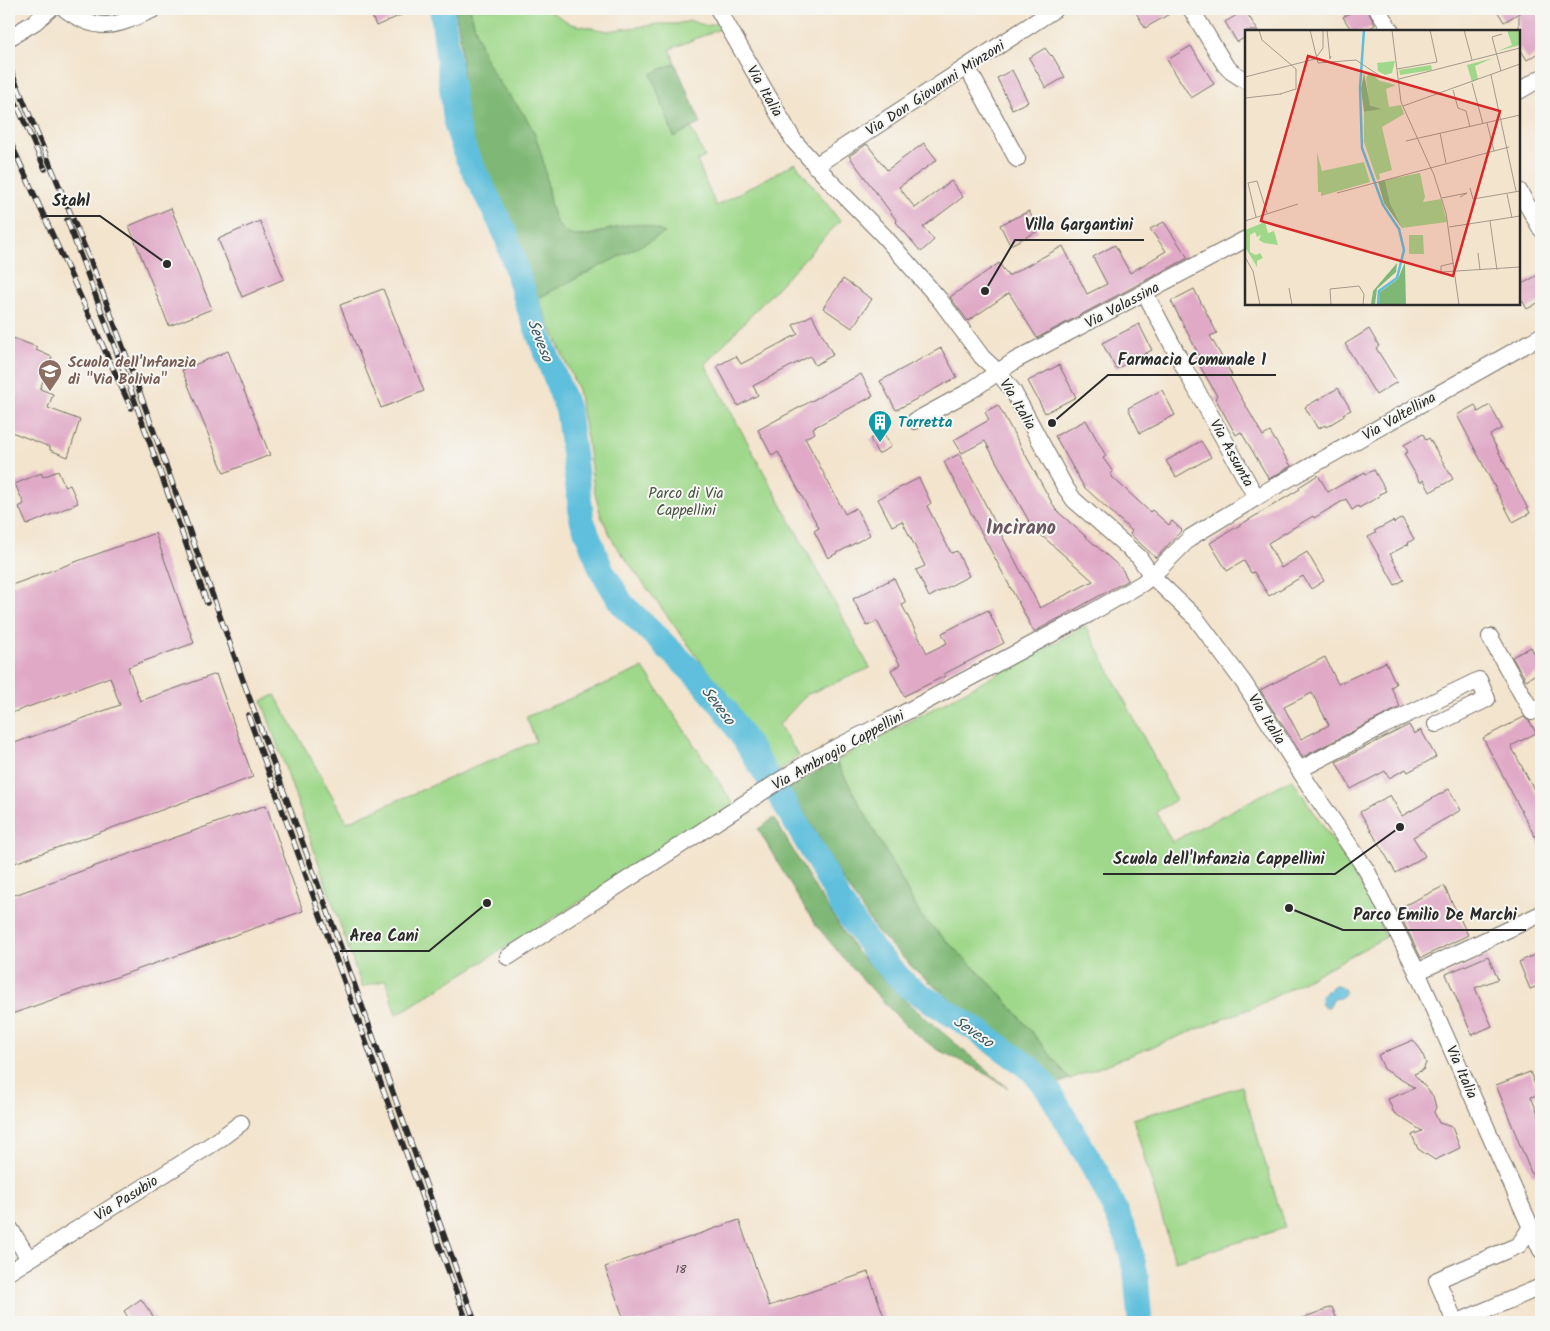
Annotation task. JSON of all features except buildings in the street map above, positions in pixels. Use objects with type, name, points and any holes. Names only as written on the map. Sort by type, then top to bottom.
[{"type":"street","points":[[9,38],[50,9]]},
{"type":"street","points":[[73,14],[92,25],[101,26],[113,25],[154,9]]},
{"type":"street","name":"Via Don Giovanni Minzoni","points":[[815,166],[1055,9]]},
{"type":"street","points":[[1191,9],[1225,65],[1245,80]]},
{"type":"street","points":[[1377,9],[1389,30]]},
{"type":"street","name":"Via Italia","points":[[718,10],[794,141],[815,166],[890,242],[940,300],[982,357],[1014,391],[1065,487],[1074,500],[1139,558],[1152,576],[1195,618],[1244,683],[1367,872],[1417,972],[1541,1250]]},
{"type":"street","points":[[967,67],[1017,159]]},
{"type":"street","points":[[1520,90],[1541,78]]},
{"type":"street","points":[[1520,193],[1541,230]]},
{"type":"street","name":"Via Valassina","points":[[915,420],[970,391],[1016,360],[1245,240]]},
{"type":"street","name":"Via Assunta","points":[[1145,293],[1256,497],[1191,537],[1152,576]]},
{"type":"street","name":"Via Valtellina","points":[[1256,497],[1541,336]]},
{"type":"street","name":"Via Ambrogio Cappellini","points":[[508,957],[810,761],[1089,614],[1152,576]]},
{"type":"street","points":[[1490,637],[1532,712],[1541,707]]},
{"type":"street","points":[[1299,770],[1383,726],[1479,680],[1487,699],[1436,724]]},
{"type":"street","points":[[1417,972],[1541,914]]},
{"type":"street","name":"Via Pasubio","points":[[9,1272],[217,1141],[242,1123]]},
{"type":"street","points":[[9,1227],[29,1259]]},
{"type":"street","points":[[1531,1227],[1519,1245],[1437,1280],[1456,1322],[1538,1288],[1541,1289]]},
{"type":"green space","points":[[455,9],[470,9],[485,58],[497,79],[530,124],[543,160],[553,214],[560,227],[569,234],[577,236],[585,236],[636,224],[665,233],[538,298],[522,249],[504,207],[477,156],[468,129],[464,106],[460,37]]},
{"type":"green space","name":"Parco di Via Cappellini","points":[[470,9],[547,9],[571,24],[608,31],[691,21],[707,26],[716,23],[720,29],[670,49],[675,63],[651,74],[674,136],[691,128],[705,157],[697,161],[716,206],[795,163],[840,221],[705,364],[870,668],[806,695],[779,725],[799,756],[777,772],[717,684],[614,543],[601,516],[594,489],[578,390],[538,298],[664,233],[616,229],[576,236],[566,233],[561,229],[554,218],[543,164],[533,133],[523,115],[489,66],[479,42]]},
{"type":"green space","points":[[675,63],[701,123],[674,137],[651,74]]},
{"type":"green space","points":[[1086,626],[1176,800],[1156,812],[1172,842],[1292,779],[1358,879],[1386,937],[1259,1005],[1070,1079],[999,992],[921,916],[836,761]]},
{"type":"green space","points":[[643,668],[735,806],[396,1015],[386,980],[362,987],[262,701],[275,695],[347,822],[536,741],[526,717]]},
{"type":"green space","points":[[836,761],[921,916],[999,992],[1070,1079],[1054,1085],[1033,1062],[1009,1042],[951,1000],[913,968],[876,930],[842,879],[788,787]]},
{"type":"green space","points":[[774,818],[815,888],[856,951],[902,998],[1008,1088],[978,1069],[936,1049],[907,1027],[844,959],[816,925],[758,829]]},
{"type":"green space","points":[[1242,1086],[1285,1228],[1175,1261],[1133,1119]]},
{"type":"water","points":[[1335,985],[1343,988],[1344,995],[1333,999],[1329,1007],[1325,1008],[1322,1005],[1321,996]]},
{"type":"waterway","name":"Seveso","points":[[442,9],[456,124],[466,155],[505,232],[528,306],[568,411],[582,520],[601,569],[622,604],[699,678],[725,709],[781,798],[841,904],[873,950],[907,986],[984,1035],[1031,1069],[1049,1091],[1101,1180],[1128,1239],[1136,1275],[1140,1322]]},
{"type":"railway","points":[[9,66],[93,267],[135,379],[475,1322]]},
{"type":"railway","points":[[9,87],[45,169]]},
{"type":"railway","points":[[9,139],[131,408]]},
{"type":"railway","points":[[67,220],[128,382],[207,603]]},
{"type":"railway","points":[[248,715],[467,1322]]},
{"type":"place","name":"Stahl","points":[[167,264]]},
{"type":"place","name":"Villa Gargantini","points":[[985,291]]},
{"type":"place","name":"Scuola dell'Infanzia di \"Via Bolivia\"","points":[[50,392]]},
{"type":"place","name":"Farmacia Comunale 1","points":[[1052,423]]},
{"type":"place","name":"Torretta","points":[[880,443]]},
{"type":"place","name":"Scuola dell'Infanzia Cappellini","points":[[1400,827]]},
{"type":"place","name":"Area Cani","points":[[487,903]]},
{"type":"place","name":"Parco Emilio De Marchi","points":[[1289,908]]},
{"type":"district","name":"Incirano","points":[[1021,527]]}]
